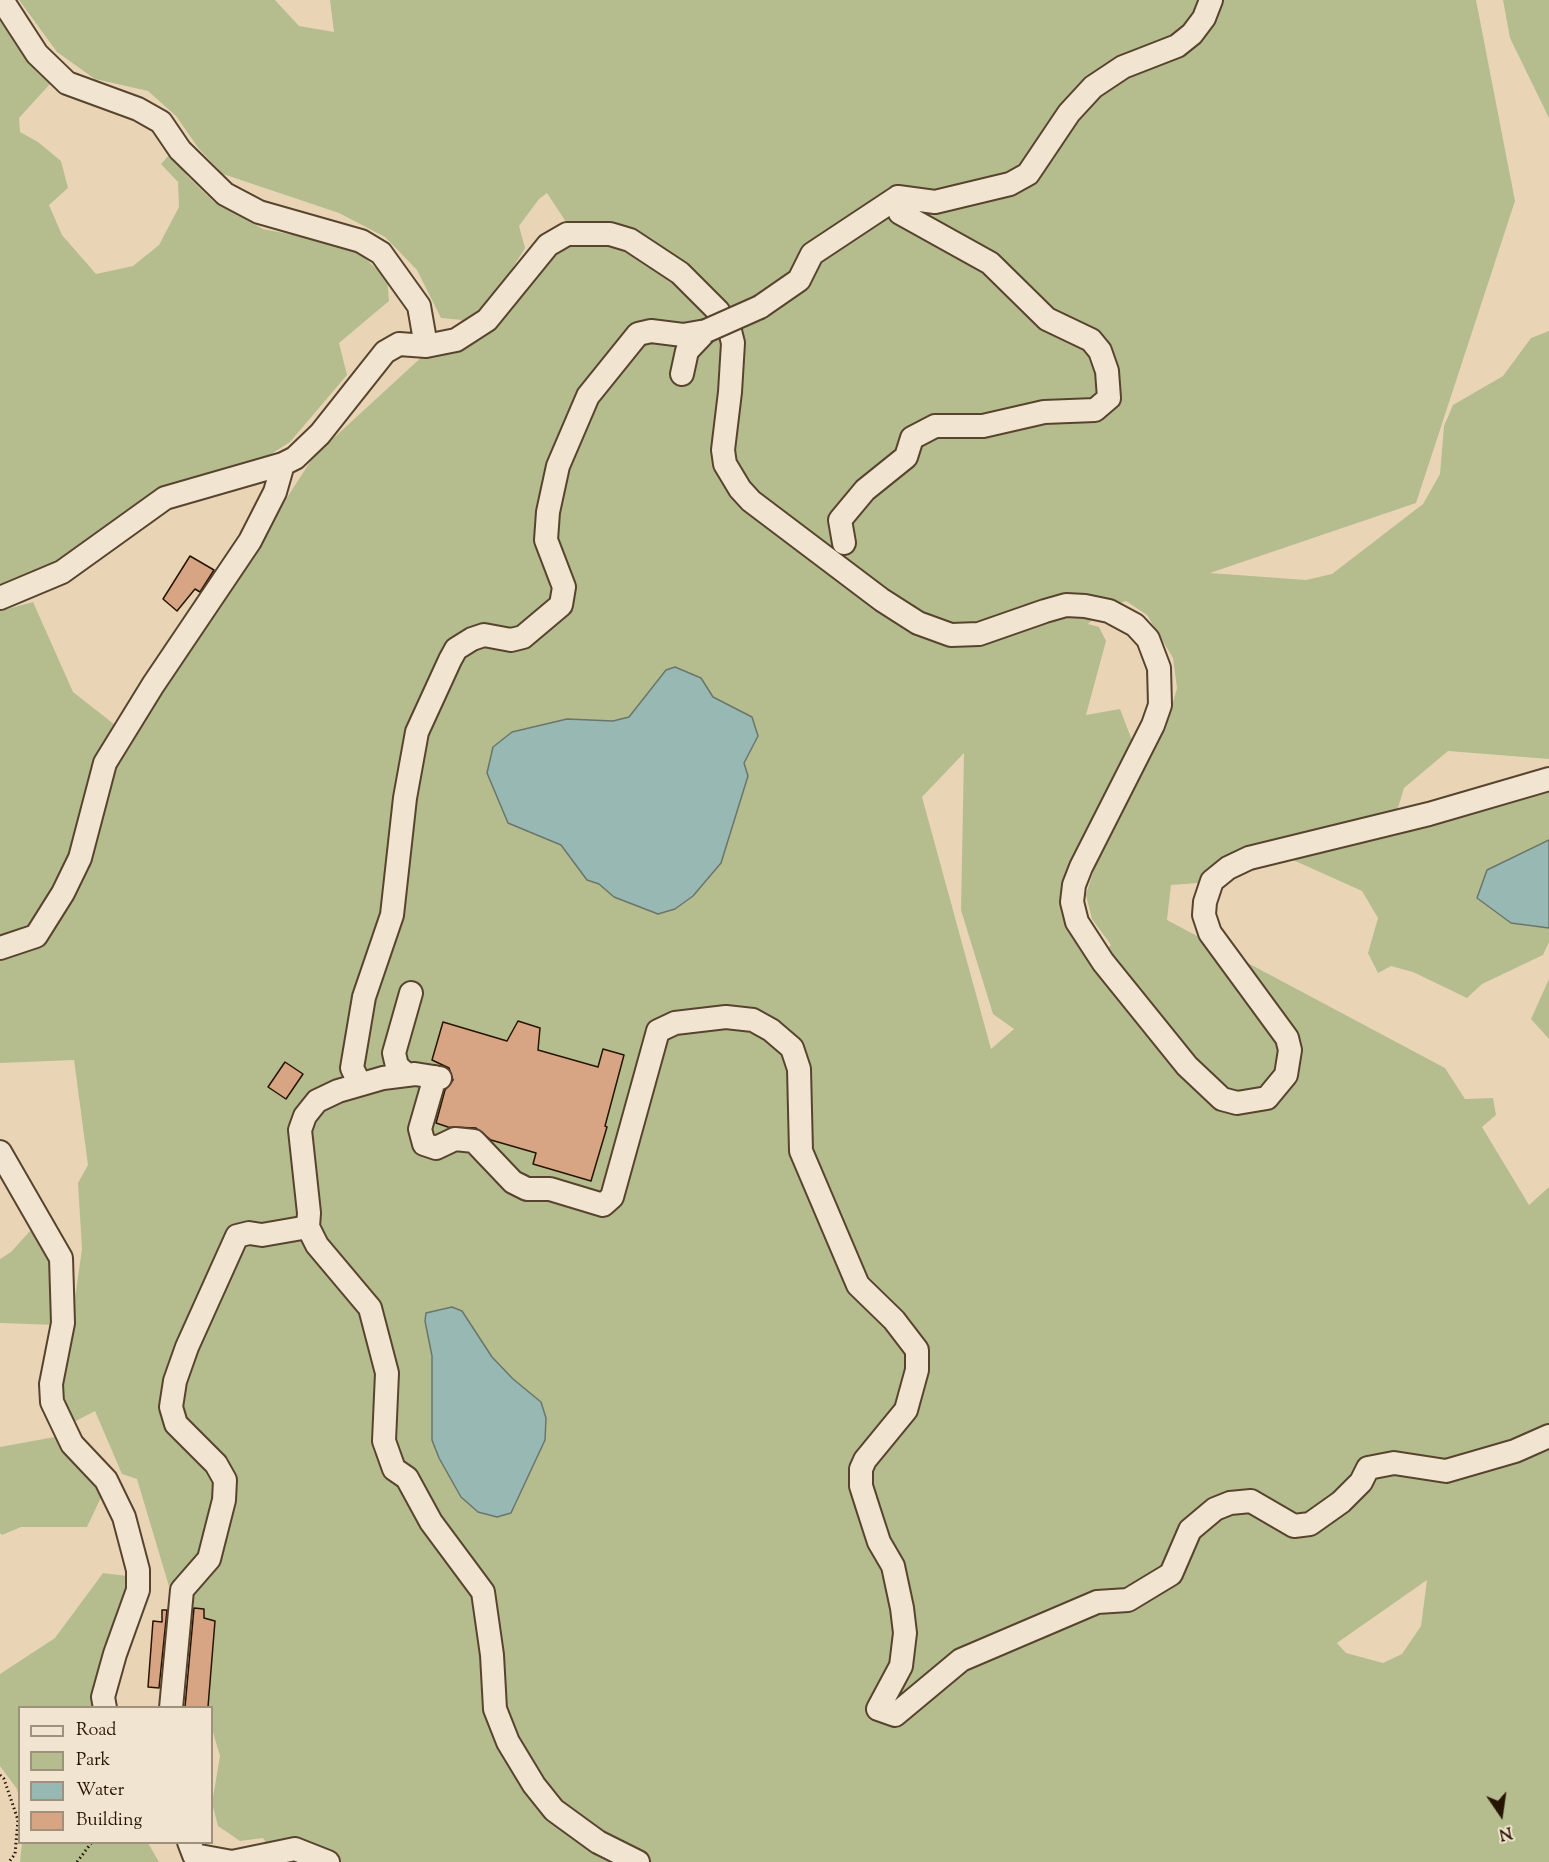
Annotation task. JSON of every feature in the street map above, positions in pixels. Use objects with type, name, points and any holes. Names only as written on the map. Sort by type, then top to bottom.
[{"type":"street","points":[[2,0],[37,54],[67,83],[138,109],[161,122],[180,150],[225,194],[259,212],[361,241],[381,253],[420,306],[426,346]]},
{"type":"street","points":[[360,1084],[352,1068],[364,997],[392,915],[405,798],[417,732],[456,649],[471,639],[484,635],[511,640],[523,637],[561,605],[564,586],[546,540],[548,512],[558,466],[588,396],[638,334],[651,332],[683,335],[706,332],[760,307],[799,280],[812,254],[898,197],[935,202],[1010,184],[1028,174],[1069,113],[1093,87],[1124,67],[1177,46],[1192,34],[1204,18],[1211,0]]},
{"type":"street","points":[[843,543],[840,520],[865,490],[906,457],[912,438],[935,426],[982,426],[1044,412],[1095,410],[1109,398],[1107,371],[1100,351],[1091,340],[1047,320],[990,263],[900,213],[898,197]]},
{"type":"street","points":[[0,598],[62,572],[165,498],[283,464],[308,448],[385,352],[399,344],[426,346],[456,340],[487,320],[548,245],[567,234],[610,234],[630,240],[687,280],[718,311],[730,331],[733,343],[730,392],[724,431],[725,464],[740,489],[770,515],[882,600],[918,624],[951,635],[979,634],[1066,605],[1085,606],[1109,611],[1135,625],[1154,650],[1159,668],[1160,705],[1153,725],[1081,867],[1074,885],[1072,902],[1077,922],[1103,962],[1187,1066],[1222,1099],[1237,1103],[1267,1098],[1286,1075],[1290,1050],[1287,1038],[1210,933],[1204,909],[1212,881],[1228,868],[1249,858],[1430,814],[1549,779]]},
{"type":"street","points":[[682,374],[687,351],[706,332]]},
{"type":"street","points":[[0,948],[36,936],[63,893],[80,858],[105,764],[153,686],[250,541],[275,492],[283,464]]},
{"type":"street","points":[[407,1075],[397,1066],[394,1053],[411,993]]},
{"type":"street","points":[[638,1862],[598,1842],[554,1810],[534,1785],[508,1742],[495,1708],[492,1655],[483,1592],[431,1522],[407,1478],[391,1463],[384,1442],[387,1373],[370,1308],[317,1245],[308,1227],[309,1213],[300,1130],[305,1116],[317,1101],[360,1084],[407,1075],[437,1077],[420,1129],[424,1144],[436,1148],[455,1139],[474,1141],[513,1182],[526,1189],[550,1189],[603,1205],[612,1197],[658,1031],[675,1023],[726,1017],[753,1020],[771,1030],[792,1048],[799,1069],[801,1151],[858,1285],[878,1302],[917,1350],[917,1370],[906,1410],[865,1460],[861,1469],[861,1485],[879,1542],[893,1566],[902,1608],[905,1633],[901,1666],[878,1709],[895,1715],[961,1660],[1097,1602],[1128,1600],[1171,1574],[1190,1530],[1215,1509],[1230,1503],[1251,1501],[1294,1526],[1310,1524],[1341,1502],[1361,1482],[1368,1468],[1394,1463],[1446,1471],[1515,1451],[1549,1436]]},
{"type":"street","points":[[0,1152],[61,1258],[63,1323],[51,1384],[52,1402],[72,1444],[106,1480],[120,1508],[138,1570],[138,1590],[115,1654],[103,1697],[105,1706]]},
{"type":"street","points":[[171,1706],[182,1590],[209,1559],[224,1500],[225,1480],[216,1464],[176,1424],[171,1407],[175,1382],[187,1347],[237,1236],[249,1233],[262,1235],[308,1227]]},
{"type":"street","points":[[190,1844],[194,1855],[232,1862],[295,1849],[328,1862]]},
{"type":"path","points":[[0,1775],[18,1820],[15,1854],[9,1862]]},
{"type":"path","points":[[77,1862],[90,1844]]},
{"type":"green space","points":[[19,0],[275,0],[299,26],[334,32],[330,0],[1476,0],[1515,201],[1416,503],[1210,573],[1306,580],[1332,574],[1423,504],[1440,474],[1444,426],[1453,405],[1503,376],[1531,338],[1549,331],[1549,759],[1448,751],[1404,788],[1396,814],[1221,865],[1198,883],[1171,885],[1167,920],[1445,1068],[1465,1099],[1493,1098],[1496,1115],[1482,1127],[1529,1205],[1549,1187],[1549,1862],[265,1862],[275,1858],[263,1838],[240,1841],[218,1826],[213,1797],[220,1756],[213,1732],[213,1706],[205,1706],[137,1479],[122,1474],[95,1411],[70,1424],[60,1402],[82,1249],[78,1183],[88,1165],[74,1060],[0,1063],[0,952],[36,933],[0,944],[0,611],[33,602],[73,692],[119,728],[93,796],[314,456],[462,320],[441,318],[417,270],[385,237],[339,213],[223,174],[199,149],[176,116],[148,91],[95,79],[57,52]],"holes":[[[547,193],[566,222],[592,223],[505,280],[525,248],[519,226],[539,199]],[[1126,601],[1147,615],[1173,658],[1177,688],[1165,730],[1098,856],[1086,895],[1092,919],[1111,945],[1093,961],[1069,874],[1133,743],[1120,709],[1086,715],[1106,641],[1099,627],[1088,624],[1103,609]],[[964,753],[961,910],[993,1014],[1014,1029],[991,1049],[922,797]],[[1427,1580],[1421,1626],[1402,1654],[1383,1663],[1346,1653],[1337,1643]]]},
{"type":"green space","points":[[1503,0],[1549,0],[1549,118],[1510,38]]},
{"type":"green space","points":[[0,21],[50,84],[19,118],[20,132],[38,142],[61,161],[68,188],[49,205],[62,235],[96,274],[133,266],[159,245],[179,207],[178,182],[161,164],[170,154],[187,176],[215,203],[263,229],[323,241],[360,254],[387,278],[389,301],[339,343],[347,375],[290,442],[268,456],[158,491],[37,575],[0,586]]},
{"type":"green space","points":[[1549,790],[1549,840],[1487,870],[1511,923],[1549,928],[1549,942],[1543,955],[1482,984],[1467,998],[1413,972],[1391,966],[1378,973],[1368,953],[1378,918],[1362,891],[1293,860]]},
{"type":"green space","points":[[1549,979],[1549,1039],[1531,1019]]},
{"type":"green space","points":[[31,1230],[55,1257],[56,1325],[0,1323],[0,1259],[11,1252]]},
{"type":"green space","points":[[60,1436],[105,1489],[87,1527],[21,1527],[2,1535],[0,1533],[0,1447]]},
{"type":"green space","points":[[103,1573],[127,1576],[127,1600],[102,1706],[18,1706],[18,1794],[17,1789],[0,1766],[0,1674],[55,1638]]},
{"type":"green space","points":[[22,1844],[149,1844],[159,1862],[20,1862]]},
{"type":"water","points":[[675,667],[701,678],[713,697],[752,717],[758,736],[744,763],[748,776],[721,863],[693,896],[675,909],[658,914],[614,897],[599,884],[587,880],[561,845],[508,823],[487,773],[493,747],[512,732],[567,719],[613,721],[629,717],[666,670]]},
{"type":"water","points":[[1549,840],[1549,928],[1511,923],[1477,898],[1487,870]]},
{"type":"water","points":[[452,1307],[462,1311],[492,1357],[513,1379],[541,1402],[546,1418],[545,1440],[511,1513],[497,1517],[478,1512],[461,1497],[439,1458],[432,1440],[432,1356],[425,1321],[426,1313]]},
{"type":"building","points":[[190,556],[214,570],[200,592],[195,589],[177,611],[163,599]]},
{"type":"building","points":[[518,1021],[540,1028],[538,1050],[598,1067],[603,1049],[624,1055],[591,1181],[533,1164],[536,1153],[491,1140],[476,1128],[448,1127],[436,1123],[445,1090],[453,1080],[449,1068],[432,1060],[443,1022],[507,1041]]},
{"type":"building","points":[[285,1062],[303,1074],[286,1099],[268,1087]]},
{"type":"building","points":[[194,1608],[204,1609],[204,1618],[215,1621],[208,1706],[185,1706]]},
{"type":"building","points":[[162,1610],[167,1610],[159,1688],[148,1687],[153,1621],[162,1622]]}]
